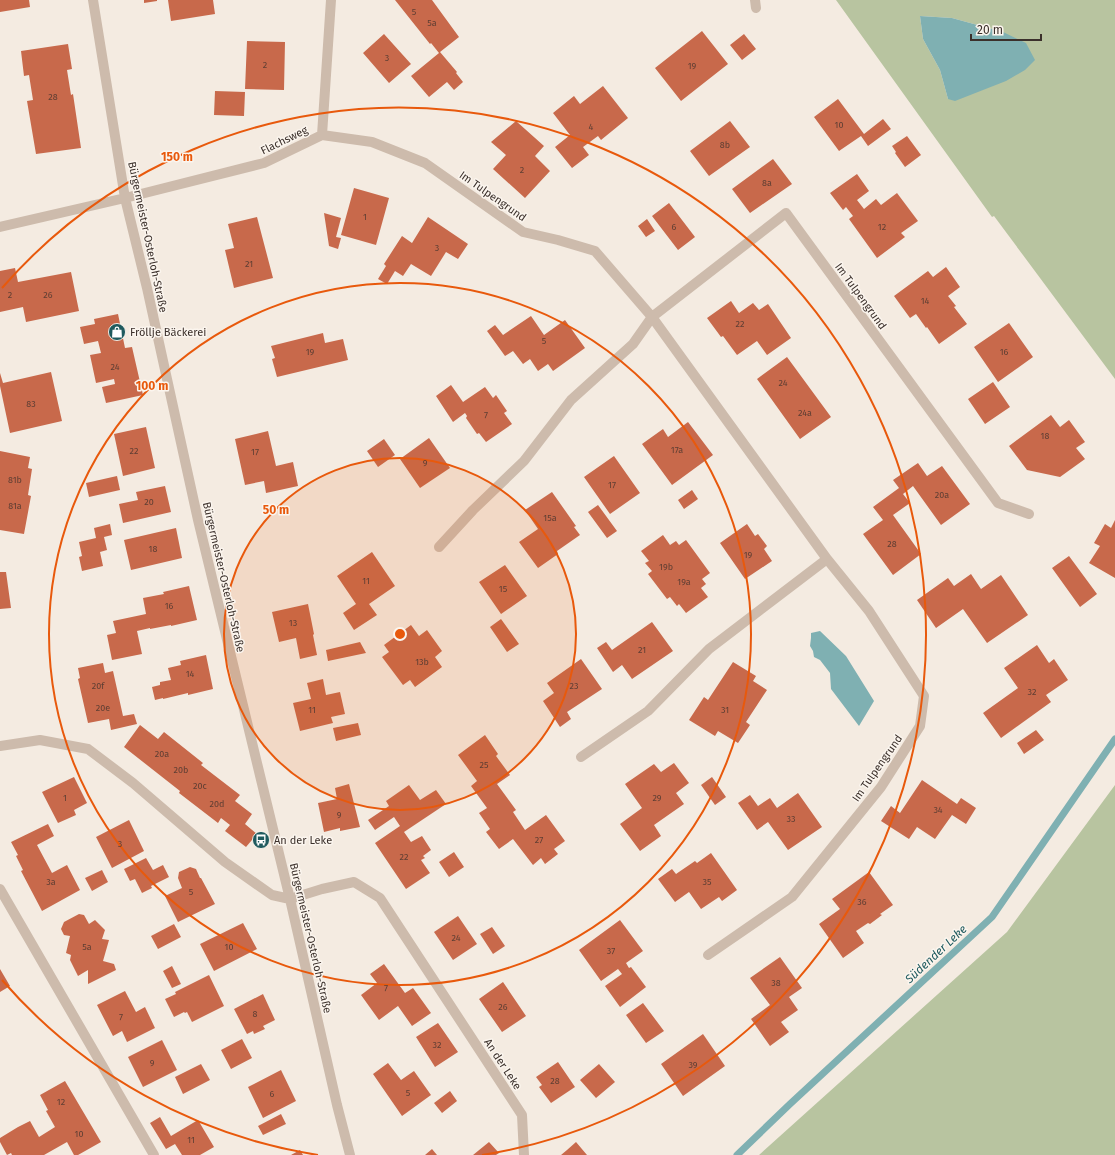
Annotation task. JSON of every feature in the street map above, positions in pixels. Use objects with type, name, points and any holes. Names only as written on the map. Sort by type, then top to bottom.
[{"type":"street","name":"Bürgermeister-Osterloh-Straße","points":[[94,0],[125,198],[147,288],[198,520],[290,899],[350,1155]]},
{"type":"street","name":"Flachsweg","points":[[0,227],[125,198],[264,163],[322,135],[331,0]]},
{"type":"street","name":"Im Tulpengrund","points":[[322,135],[372,142],[424,163],[523,232],[595,251],[652,317],[827,559],[869,611],[924,696],[920,726],[881,787],[792,897],[708,955]]},
{"type":"street","name":"Im Tulpengrund","points":[[439,547],[473,510],[524,461],[571,400],[633,344],[652,317],[786,213],[998,503],[1029,514]]},
{"type":"street","points":[[581,757],[648,711],[709,649],[827,559]]},
{"type":"street","points":[[0,746],[40,740],[88,749],[133,783],[226,862],[272,895],[290,899]]},
{"type":"street","name":"An der Leke","points":[[290,899],[322,889],[354,882],[380,898],[522,1115],[524,1155]]},
{"type":"street","points":[[0,889],[154,1155]]},
{"type":"green space","points":[[836,0],[1115,0],[1115,379],[994,216],[992,217]],"holes":[[[920,16],[952,18],[1003,32],[948,99],[940,70],[923,39]]]},
{"type":"green space","points":[[1115,785],[1115,1155],[759,1155],[1007,932]]},
{"type":"water","points":[[920,16],[952,18],[1003,32],[1026,43],[1035,60],[1025,70],[1006,81],[955,101],[948,99],[940,70],[923,39]]},
{"type":"water","points":[[820,631],[846,656],[874,701],[859,726],[831,689],[830,673],[820,660],[814,657],[810,646],[811,633]]},
{"type":"building","points":[[0,0],[29,0],[30,7],[0,12]]},
{"type":"building","points":[[144,0],[157,0],[157,1],[144,3]]},
{"type":"building","points":[[168,0],[213,0],[215,14],[171,21]]},
{"type":"building","points":[[395,0],[432,0],[459,37],[440,52],[457,72],[456,73],[463,82],[454,90],[447,82],[429,97],[411,76],[439,53]]},
{"type":"building","points":[[702,31],[728,64],[681,101],[655,68]]},
{"type":"building","points":[[384,34],[411,64],[389,83],[363,53]]},
{"type":"building","points":[[744,34],[756,49],[742,60],[730,45]]},
{"type":"building","points":[[247,41],[285,42],[284,90],[245,89]]},
{"type":"building","points":[[68,44],[72,69],[67,70],[71,95],[73,94],[81,148],[36,154],[27,101],[33,100],[29,75],[24,76],[21,51]]},
{"type":"building","points":[[603,86],[628,118],[601,140],[598,136],[583,147],[589,155],[572,168],[555,147],[570,135],[553,113],[574,96],[580,104]]},
{"type":"building","points":[[215,91],[245,92],[244,116],[214,115]]},
{"type":"building","points":[[838,99],[864,134],[883,119],[891,129],[868,146],[861,136],[839,151],[814,117]]},
{"type":"building","points":[[516,121],[544,146],[535,156],[550,171],[525,198],[493,169],[506,155],[491,142]]},
{"type":"building","points":[[730,121],[750,147],[709,176],[690,151]]},
{"type":"building","points":[[907,136],[921,155],[905,167],[892,146]]},
{"type":"building","points":[[773,159],[792,184],[750,213],[732,189]]},
{"type":"building","points":[[857,174],[869,191],[857,200],[864,209],[876,199],[881,205],[897,193],[918,221],[901,233],[905,237],[877,258],[849,219],[853,216],[846,207],[843,210],[830,193]]},
{"type":"building","points":[[354,188],[389,198],[376,245],[341,235]]},
{"type":"building","points":[[669,203],[695,237],[678,250],[652,216]]},
{"type":"building","points":[[324,213],[341,218],[336,237],[341,238],[338,249],[329,246]]},
{"type":"building","points":[[257,217],[273,278],[234,288],[225,250],[234,248],[228,224]]},
{"type":"building","points":[[428,217],[468,244],[458,259],[446,252],[431,276],[411,264],[403,276],[395,271],[387,284],[378,279],[386,266],[384,264],[402,236],[412,243]]},
{"type":"building","points":[[647,219],[655,231],[646,237],[638,226]]},
{"type":"building","points":[[946,267],[960,287],[948,296],[956,306],[954,307],[967,324],[939,344],[916,314],[910,318],[894,296],[928,271],[933,277]]},
{"type":"building","points":[[15,268],[18,282],[71,272],[79,311],[26,322],[23,307],[0,312],[0,271]]},
{"type":"building","points":[[731,301],[739,313],[753,303],[759,310],[768,304],[791,338],[767,355],[757,341],[737,355],[707,318]]},
{"type":"building","points":[[118,314],[125,348],[132,347],[143,395],[106,403],[102,387],[115,384],[114,379],[96,383],[90,355],[101,353],[98,341],[84,344],[80,327],[95,324],[94,319]]},
{"type":"building","points":[[531,316],[544,335],[565,320],[585,348],[553,371],[548,364],[538,371],[530,359],[523,364],[513,351],[505,356],[487,331],[495,325],[503,335]]},
{"type":"building","points":[[1009,323],[1033,357],[998,382],[974,347]]},
{"type":"building","points":[[323,333],[325,343],[343,339],[348,360],[277,377],[272,359],[275,358],[271,346]]},
{"type":"building","points":[[787,357],[831,417],[800,439],[757,379]]},
{"type":"building","points":[[51,372],[62,421],[10,433],[0,386],[0,373],[3,383]]},
{"type":"building","points":[[993,382],[1010,407],[985,424],[968,399]]},
{"type":"building","points":[[451,385],[463,402],[485,387],[493,398],[496,395],[507,411],[504,413],[512,424],[486,442],[479,433],[477,434],[466,418],[467,416],[465,413],[453,422],[436,396]]},
{"type":"building","points":[[1051,415],[1060,427],[1069,420],[1085,442],[1076,448],[1085,459],[1060,477],[1027,470],[1009,446]]},
{"type":"building","points":[[688,422],[713,455],[672,485],[642,444],[663,429],[668,437]]},
{"type":"building","points":[[146,427],[155,468],[123,476],[114,434]]},
{"type":"building","points":[[268,431],[276,466],[293,462],[298,486],[266,493],[264,481],[245,485],[235,439]]},
{"type":"building","points":[[429,438],[450,468],[420,488],[400,459]]},
{"type":"building","points":[[384,439],[395,455],[378,467],[367,451]]},
{"type":"building","points":[[0,451],[30,457],[28,468],[32,469],[28,495],[31,496],[24,534],[0,530]]},
{"type":"building","points":[[614,456],[640,493],[610,514],[584,477]]},
{"type":"building","points":[[918,463],[927,476],[942,466],[970,504],[941,525],[913,486],[903,494],[910,503],[893,515],[921,554],[893,575],[863,534],[883,520],[873,507],[899,488],[893,480]]},
{"type":"building","points":[[117,476],[120,490],[89,497],[86,483]]},
{"type":"building","points":[[165,486],[171,512],[123,523],[119,504],[138,500],[136,492]]},
{"type":"building","points":[[692,490],[698,499],[684,509],[678,500]]},
{"type":"building","points":[[552,492],[576,526],[574,527],[580,535],[557,551],[558,554],[538,568],[519,542],[538,529],[525,510]]},
{"type":"building","points":[[598,505],[617,531],[607,538],[588,512]]},
{"type":"building","points":[[1115,520],[1115,578],[1089,563],[1100,546],[1094,543],[1105,524],[1111,528]]},
{"type":"building","points":[[110,524],[112,535],[104,537],[107,550],[100,552],[103,566],[82,571],[79,557],[82,556],[79,542],[96,538],[94,528]]},
{"type":"building","points":[[747,524],[755,536],[758,534],[767,546],[764,549],[772,561],[745,579],[720,543]]},
{"type":"building","points":[[176,528],[182,558],[131,570],[124,540]]},
{"type":"building","points":[[663,535],[670,545],[676,541],[679,545],[686,540],[710,573],[702,579],[706,584],[701,588],[708,597],[686,613],[679,604],[677,606],[670,597],[667,599],[648,574],[652,571],[645,563],[649,561],[641,551]]},
{"type":"building","points":[[372,552],[395,586],[369,604],[377,615],[354,630],[343,613],[356,604],[337,576]]},
{"type":"building","points":[[1069,556],[1097,594],[1080,607],[1052,568]]},
{"type":"building","points":[[505,565],[527,596],[501,614],[479,582]]},
{"type":"building","points":[[0,572],[6,572],[11,608],[0,609]]},
{"type":"building","points":[[971,574],[981,589],[1001,575],[1028,615],[987,643],[963,609],[936,628],[917,600],[948,578],[954,586]]},
{"type":"building","points":[[189,586],[197,620],[171,626],[137,631],[142,654],[112,660],[107,635],[116,633],[113,621],[146,614],[143,598],[164,594],[163,592]]},
{"type":"building","points":[[308,604],[317,655],[300,659],[296,638],[279,642],[272,612]]},
{"type":"building","points":[[501,619],[519,644],[507,652],[490,627]]},
{"type":"building","points":[[652,622],[673,651],[632,679],[622,665],[613,672],[597,648],[606,642],[612,650]]},
{"type":"building","points":[[411,625],[419,636],[427,630],[442,651],[435,657],[442,667],[415,687],[410,680],[403,685],[382,657],[389,652],[384,645]]},
{"type":"building","points":[[360,642],[366,653],[328,661],[326,650]]},
{"type":"building","points":[[1037,645],[1049,663],[1054,659],[1068,680],[1046,695],[1051,702],[1001,738],[983,713],[1018,688],[1004,668]]},
{"type":"building","points":[[206,655],[213,689],[188,695],[188,693],[155,700],[152,687],[160,685],[160,682],[171,680],[168,668],[181,665],[180,661]]},
{"type":"building","points":[[581,659],[602,689],[567,712],[571,719],[560,727],[543,701],[554,693],[547,683]]},
{"type":"building","points":[[733,662],[756,676],[753,681],[767,690],[746,722],[750,725],[738,743],[718,731],[715,736],[689,720],[704,697],[708,700]]},
{"type":"building","points":[[103,663],[105,673],[113,671],[123,716],[134,714],[137,724],[111,730],[109,719],[88,723],[78,679],[80,678],[78,668]]},
{"type":"building","points":[[323,679],[326,695],[340,692],[345,714],[331,717],[333,723],[300,731],[293,703],[311,699],[307,683]]},
{"type":"building","points":[[358,723],[361,735],[336,741],[333,728]]},
{"type":"building","points":[[140,725],[158,739],[164,732],[203,763],[201,765],[240,795],[235,801],[252,814],[245,824],[257,834],[246,847],[225,831],[230,825],[221,818],[218,823],[124,747]]},
{"type":"building","points":[[1036,730],[1044,740],[1024,754],[1017,743]]},
{"type":"building","points":[[485,735],[498,754],[496,756],[510,775],[497,784],[516,810],[513,812],[525,830],[546,815],[565,841],[554,849],[558,854],[545,864],[541,858],[533,865],[513,839],[499,849],[486,832],[490,829],[479,813],[487,808],[471,786],[477,781],[458,755]]},
{"type":"building","points":[[674,763],[689,783],[676,793],[684,804],[654,825],[661,836],[640,851],[620,824],[642,808],[625,784],[654,764],[661,772]]},
{"type":"building","points":[[74,777],[87,803],[74,810],[76,815],[58,823],[42,792]]},
{"type":"building","points":[[712,777],[726,797],[715,805],[701,785]]},
{"type":"building","points":[[922,780],[957,804],[961,798],[976,808],[966,824],[952,815],[935,839],[917,827],[909,839],[881,821],[891,806],[900,813]]},
{"type":"building","points":[[349,784],[360,827],[340,831],[340,828],[324,832],[318,803],[337,799],[335,788]]},
{"type":"building","points":[[409,785],[420,800],[436,790],[446,804],[404,832],[411,842],[422,836],[431,850],[423,856],[425,858],[421,860],[430,873],[406,889],[375,843],[400,826],[394,817],[375,830],[368,820],[389,806],[386,801]]},
{"type":"building","points":[[798,793],[822,827],[788,850],[768,822],[757,830],[738,803],[750,795],[758,806],[770,798],[777,808]]},
{"type":"building","points":[[129,820],[144,851],[112,868],[96,837]]},
{"type":"building","points":[[48,824],[54,836],[37,845],[52,873],[67,865],[80,890],[42,911],[21,871],[23,870],[16,856],[18,855],[11,842]]},
{"type":"building","points":[[454,852],[464,867],[449,877],[439,862]]},
{"type":"building","points":[[711,853],[737,890],[722,901],[719,897],[701,909],[689,892],[675,902],[658,879],[672,869],[676,874],[695,861],[697,863]]},
{"type":"building","points":[[146,858],[153,870],[163,865],[169,877],[151,886],[152,888],[142,893],[135,879],[130,881],[124,869]]},
{"type":"building","points":[[190,867],[196,869],[215,904],[178,922],[165,896],[182,888],[178,878],[179,872]]},
{"type":"building","points":[[102,870],[108,882],[92,891],[85,878]]},
{"type":"building","points":[[869,872],[893,905],[880,914],[882,915],[870,924],[868,923],[856,931],[864,943],[843,958],[819,924],[840,909],[832,899]]},
{"type":"building","points":[[79,914],[84,915],[89,924],[95,920],[105,930],[102,939],[109,940],[103,961],[114,964],[116,970],[88,984],[88,970],[78,976],[70,960],[71,955],[66,953],[70,936],[64,935],[61,929],[64,922]]},
{"type":"building","points":[[458,916],[477,944],[453,960],[434,932]]},
{"type":"building","points":[[620,920],[643,951],[626,963],[629,968],[631,967],[646,987],[620,1007],[605,986],[622,974],[618,969],[601,981],[579,950]]},
{"type":"building","points":[[243,923],[257,949],[214,971],[200,944]]},
{"type":"building","points":[[174,924],[181,937],[158,949],[151,936]]},
{"type":"building","points":[[492,927],[505,946],[493,954],[480,934]]},
{"type":"building","points":[[780,957],[802,988],[789,997],[798,1010],[781,1022],[789,1032],[770,1046],[751,1019],[770,1005],[750,978]]},
{"type":"building","points":[[384,964],[405,993],[413,988],[431,1013],[412,1026],[398,1006],[379,1020],[361,995],[377,983],[370,974]]},
{"type":"building","points":[[172,966],[181,984],[172,988],[163,971]]},
{"type":"building","points":[[0,969],[10,986],[0,992]]},
{"type":"building","points":[[209,975],[224,1006],[192,1022],[187,1012],[174,1017],[165,999],[176,994],[175,992]]},
{"type":"building","points":[[503,982],[526,1016],[502,1032],[479,999]]},
{"type":"building","points":[[125,991],[136,1012],[145,1007],[155,1028],[127,1042],[122,1031],[113,1036],[97,1005]]},
{"type":"building","points":[[263,994],[275,1020],[263,1026],[265,1029],[254,1034],[253,1031],[247,1034],[234,1009]]},
{"type":"building","points":[[643,1003],[664,1031],[646,1043],[626,1015]]},
{"type":"building","points":[[438,1023],[458,1052],[435,1067],[416,1037]]},
{"type":"building","points":[[703,1034],[725,1066],[683,1096],[661,1064]]},
{"type":"building","points":[[242,1039],[252,1058],[231,1069],[221,1050]]},
{"type":"building","points":[[162,1040],[177,1070],[143,1087],[128,1057]]},
{"type":"building","points":[[558,1062],[575,1087],[551,1103],[539,1087],[542,1085],[536,1077]]},
{"type":"building","points":[[388,1063],[401,1080],[414,1071],[431,1095],[402,1116],[373,1074]]},
{"type":"building","points":[[201,1064],[210,1080],[183,1094],[175,1077]]},
{"type":"building","points":[[599,1064],[615,1082],[596,1098],[580,1080]]},
{"type":"building","points":[[281,1070],[296,1101],[263,1118],[248,1087]]},
{"type":"building","points":[[65,1081],[101,1142],[78,1155],[74,1155],[67,1142],[44,1155],[12,1155],[11,1153],[7,1155],[0,1142],[0,1138],[18,1127],[30,1121],[39,1137],[55,1127],[46,1111],[48,1110],[40,1095]]},
{"type":"building","points":[[450,1091],[457,1101],[442,1113],[434,1103]]},
{"type":"building","points":[[281,1114],[286,1124],[263,1135],[258,1126]]},
{"type":"building","points":[[160,1117],[171,1136],[198,1120],[214,1147],[200,1155],[182,1155],[175,1144],[166,1149],[150,1123]]},
{"type":"building","points":[[489,1142],[499,1153],[496,1155],[473,1155]]},
{"type":"building","points":[[576,1142],[587,1155],[561,1155],[567,1150]]},
{"type":"building","points":[[432,1149],[437,1155],[425,1155]]},
{"type":"building","points":[[300,1150],[303,1155],[291,1155]]},
{"type":"waterway","name":"Südender Leke","points":[[737,1155],[992,917],[1115,739]]},
{"type":"place","name":"Fröllje Bäckerei","points":[[117,332]]},
{"type":"place","name":"An der Leke","points":[[261,840]]}]
